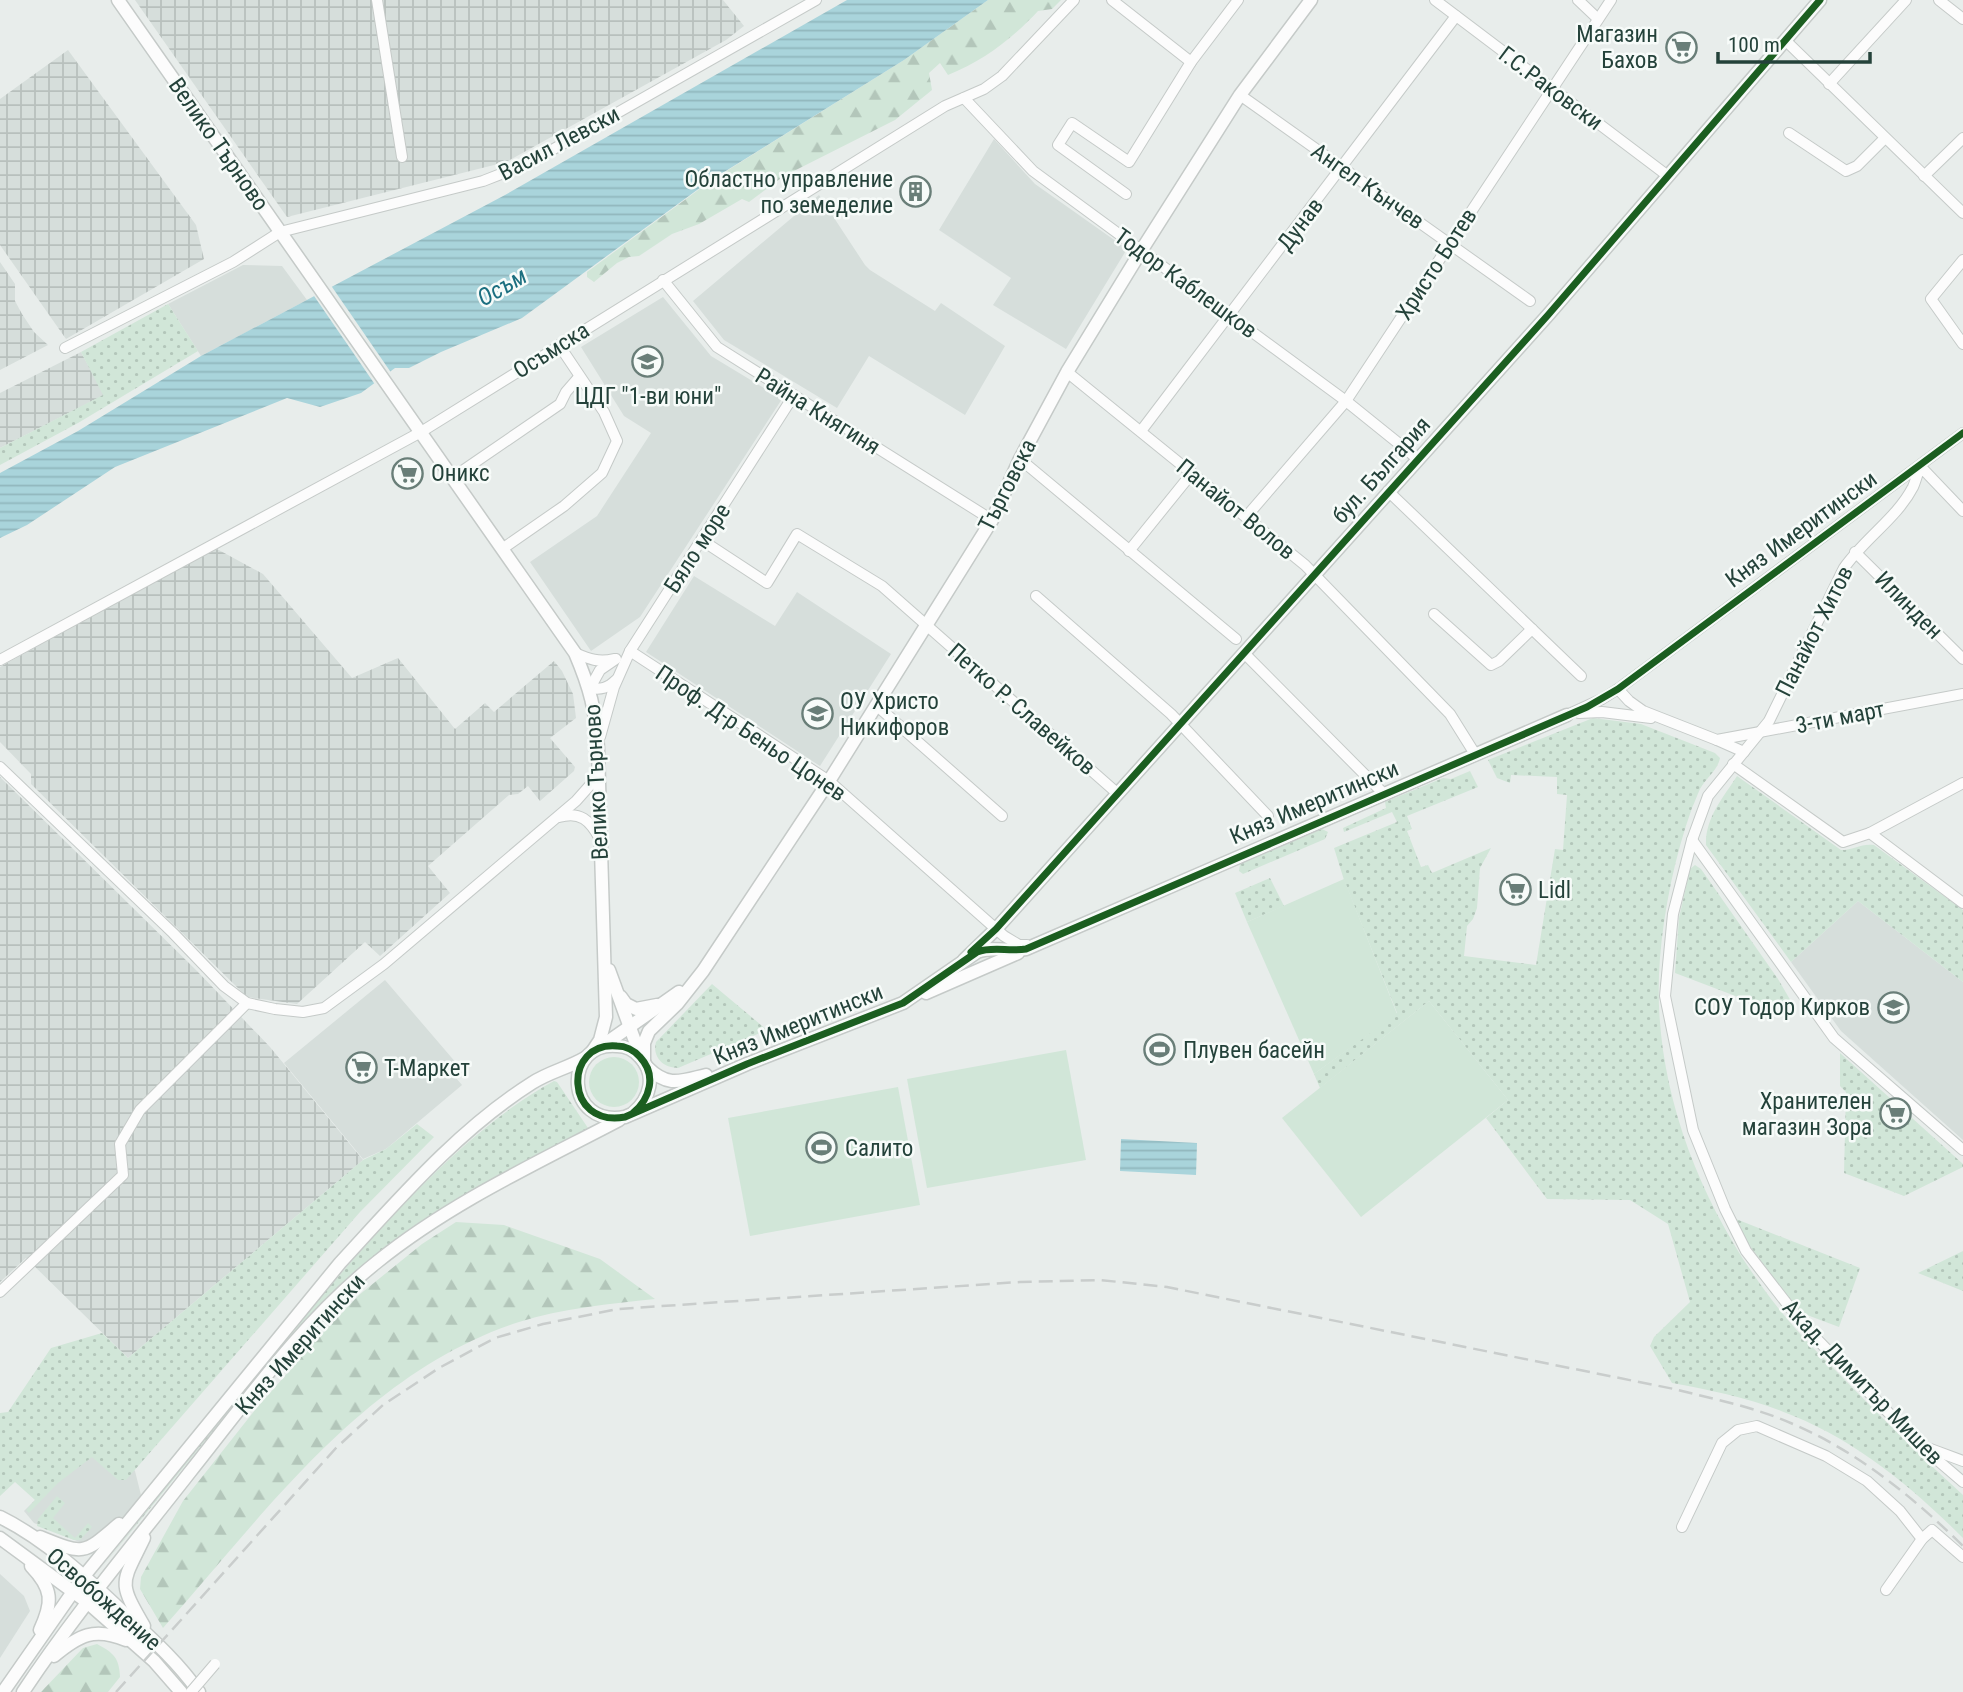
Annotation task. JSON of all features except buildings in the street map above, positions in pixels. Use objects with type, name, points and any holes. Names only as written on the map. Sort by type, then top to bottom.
[{"type":"street","name":"Велико Търново","points":[[118,0],[575,653],[590,688],[596,719],[606,1017],[600,1040],[580,1067],[577,1078],[582,1100],[589,1109],[598,1115],[616,1119],[629,1115]]},
{"type":"street","points":[[377,0],[402,157]]},
{"type":"street","name":"Васил Левски","points":[[65,348],[233,262],[280,232],[506,174],[816,0]]},
{"type":"street","name":"Осъмска","points":[[0,660],[421,432],[945,106],[984,89],[1002,76],[1074,0]]},
{"type":"street","points":[[1112,0],[1191,62]]},
{"type":"street","points":[[1126,194],[1058,145],[1072,123],[1129,162],[1191,62],[1238,0]]},
{"type":"street","name":"Търговска","points":[[703,971],[829,781],[992,520],[1020,458],[1067,372],[1141,251],[1240,95],[1311,0]]},
{"type":"street","name":"Г.С.Раковски","points":[[1435,0],[1668,176]]},
{"type":"street","points":[[1577,0],[1598,19]]},
{"type":"street","name":"Христо Ботев","points":[[1246,517],[1346,401],[1611,0]]},
{"type":"street","name":"бул. България","points":[[964,960],[996,929],[1548,314],[1821,0]]},
{"type":"street","points":[[1829,84],[1906,0]]},
{"type":"street","points":[[1939,0],[1963,19]]},
{"type":"street","name":"Дунав","points":[[1141,431],[1457,16]]},
{"type":"street","points":[[1785,40],[1963,213]]},
{"type":"street","name":"Ангел Кънчев","points":[[1240,95],[1530,301]]},
{"type":"street","name":"Тодор Каблешков","points":[[964,98],[1033,171],[1346,401],[1418,458]]},
{"type":"street","points":[[1789,133],[1846,171],[1857,166],[1884,139]]},
{"type":"street","points":[[1924,176],[1963,138]]},
{"type":"street","points":[[1963,260],[1931,299],[1963,344]]},
{"type":"street","name":"Райна Княгиня","points":[[663,281],[717,346],[992,520]]},
{"type":"street","points":[[502,548],[564,506],[602,473],[617,440],[604,412],[559,345]]},
{"type":"street","name":"Панайот Волов","points":[[1067,372],[1314,574],[1450,715],[1475,754]]},
{"type":"street","points":[[452,478],[560,404],[579,377]]},
{"type":"street","name":"Бяло море","points":[[590,688],[600,670],[630,651],[703,541],[794,395]]},
{"type":"street","name":"Княз Имеритински","points":[[40,1667],[97,1587],[256,1388],[297,1341],[349,1286],[377,1262],[462,1203],[629,1115],[903,1003],[964,960],[988,948],[1009,951],[1026,949],[1594,703],[1963,433]]},
{"type":"street","points":[[1020,458],[1236,639]]},
{"type":"street","points":[[1920,466],[1963,511]]},
{"type":"street","name":"Панайот Хитов","points":[[1762,732],[1844,568],[1855,552],[1889,518],[1913,488],[1920,466]]},
{"type":"street","points":[[1129,551],[1192,473]]},
{"type":"street","points":[[1388,491],[1581,676]]},
{"type":"street","name":"Петко Р. Славейков","points":[[703,541],[766,583],[797,534],[882,586],[1117,793]]},
{"type":"street","name":"Илинден","points":[[1855,552],[1963,659]]},
{"type":"street","points":[[1036,596],[1180,723],[1268,816]]},
{"type":"street","points":[[1434,614],[1491,665],[1499,661],[1532,629]]},
{"type":"street","points":[[597,749],[604,718],[630,651]]},
{"type":"street","name":"Проф. Д-р Беньо Цонев","points":[[630,651],[829,781],[996,929],[1019,945],[1045,941]]},
{"type":"street","points":[[575,653],[591,660],[605,662],[616,659]]},
{"type":"street","points":[[1244,653],[1383,793]]},
{"type":"street","points":[[590,688],[610,686],[619,677]]},
{"type":"street","points":[[1618,688],[1629,701],[1659,719]]},
{"type":"street","name":"3-ти март","points":[[1717,740],[1963,694]]},
{"type":"street","points":[[876,705],[1002,816]]},
{"type":"street","points":[[1567,715],[1602,712],[1659,719]]},
{"type":"street","name":"3-ти март","points":[[1659,719],[1744,752]]},
{"type":"street","name":"Акад. Димитър Мишев","points":[[1762,732],[1708,796],[1692,840],[1673,914],[1665,996],[1693,1130],[1725,1209],[1746,1251],[1805,1327],[1921,1446],[1963,1482]]},
{"type":"street","points":[[1733,764],[1843,842],[1870,833],[1963,783]]},
{"type":"street","points":[[0,767],[173,933],[224,986],[247,1003],[303,1012],[324,1007],[384,964],[576,801],[592,783],[598,767]]},
{"type":"street","points":[[558,817],[594,806],[599,801],[592,798],[576,801]]},
{"type":"street","points":[[569,814],[581,816],[592,825],[600,839]]},
{"type":"street","points":[[1870,833],[1963,904]]},
{"type":"street","points":[[1692,840],[1834,1038],[1963,1150]]},
{"type":"street","points":[[903,1003],[1026,949]]},
{"type":"street","points":[[605,960],[644,1062],[650,1088],[641,1107],[629,1115]]},
{"type":"street","points":[[592,1053],[669,1001],[703,971]]},
{"type":"street","points":[[644,1062],[644,1043],[649,1031],[677,1004],[703,971]]},
{"type":"street","points":[[615,988],[626,1004],[636,1009],[650,1008],[669,1001]]},
{"type":"street","points":[[0,1292],[123,1175],[120,1144],[140,1110],[247,1003]]},
{"type":"street","points":[[3,1692],[84,1576],[140,1506],[341,1263],[453,1144],[533,1083],[609,1045],[632,1050],[657,1077],[677,1082],[747,1065]]},
{"type":"street","points":[[1682,1527],[1722,1443],[1738,1430],[1757,1426],[1826,1456],[1867,1481],[1900,1511],[1922,1539]]},
{"type":"street","points":[[1921,1446],[1963,1461]]},
{"type":"street","points":[[24,1531],[71,1550],[81,1551],[95,1545],[140,1506]]},
{"type":"street","name":"Освобождение","points":[[0,1517],[24,1531],[97,1587],[177,1664],[199,1692]]},
{"type":"street","points":[[151,1638],[128,1599],[124,1584],[154,1517]]},
{"type":"street","points":[[1886,1590],[1922,1539],[1932,1530],[1963,1557]]},
{"type":"street","name":"Освобождение","points":[[0,1538],[87,1602],[154,1661],[181,1692]]},
{"type":"street","points":[[14,1547],[38,1574],[50,1596],[45,1620],[27,1657]]},
{"type":"street","points":[[23,1692],[40,1667],[73,1640],[89,1633],[104,1633],[132,1642]]},
{"type":"street","points":[[191,1692],[218,1661]]},
{"type":"shaded area","points":[[135,0],[723,0],[744,26],[726,40],[506,162],[287,217]]},
{"type":"shaded area","points":[[68,50],[196,225],[204,259],[66,339],[0,245],[0,99]]},
{"type":"shaded area","points":[[994,139],[1035,184],[1127,249],[1066,349],[993,305],[1011,278],[939,230]]},
{"type":"shaded area","points":[[819,195],[870,270],[935,311],[941,303],[1005,346],[965,415],[869,356],[837,408],[724,340],[693,301]]},
{"type":"shaded area","points":[[0,262],[15,284],[15,301],[22,314],[34,332],[48,345],[0,370]]},
{"type":"shaded area","points":[[243,265],[282,266],[307,300],[201,356],[168,304]]},
{"type":"shaded area","points":[[663,297],[711,356],[782,399],[640,617],[591,651],[530,562],[597,516],[651,433],[624,416],[581,347]]},
{"type":"shaded area","points":[[81,352],[104,395],[0,448],[0,393]]},
{"type":"shaded area","points":[[217,549],[263,574],[352,678],[398,658],[455,729],[485,703],[494,712],[554,661],[573,694],[576,718],[550,738],[575,767],[574,771],[540,801],[528,786],[518,794],[509,795],[428,866],[450,893],[380,956],[365,942],[297,1004],[247,997],[31,784],[31,774],[0,742],[0,667]]},
{"type":"shaded area","points":[[694,576],[775,626],[797,592],[891,654],[820,766],[646,652]]},
{"type":"shaded area","points":[[0,777],[197,971],[270,1047],[363,1160],[128,1358],[26,1258],[0,1282]]},
{"type":"shaded area","name":"СОУ Тодор Кирков","points":[[1858,901],[1963,982],[1963,1140],[1841,1031],[1791,962]]},
{"type":"shaded area","points":[[385,980],[463,1071],[456,1078],[462,1085],[386,1149],[363,1159],[284,1063]]},
{"type":"shaded area","points":[[108,1443],[135,1471],[142,1499],[96,1549],[34,1523],[24,1511],[55,1480]]},
{"type":"shaded area","points":[[0,1574],[24,1596],[30,1611],[0,1658]]},
{"type":"green space","points":[[988,0],[1061,0],[1052,9],[1038,11],[1007,40],[973,63],[948,75],[940,63],[929,73],[932,90],[895,120],[784,176],[749,202],[742,199],[699,224],[672,234],[639,256],[617,263],[594,282],[587,277],[587,272],[709,182],[904,60]]},
{"type":"green space","points":[[168,304],[198,351],[78,423],[0,465],[0,448],[103,395],[81,352]]},
{"type":"green space","points":[[1593,718],[1641,724],[1715,753],[1720,758],[1700,789],[1680,844],[1667,901],[1662,939],[1659,1008],[1664,1058],[1675,1107],[1711,1202],[1735,1246],[1763,1288],[1812,1346],[1901,1437],[1963,1495],[1963,1538],[1901,1481],[1832,1434],[1754,1402],[1672,1383],[1650,1346],[1654,1337],[1690,1302],[1668,1224],[1630,1200],[1547,1199],[1486,1118],[1508,1100],[1429,1001],[1320,1088],[1314,1074],[1397,1013],[1334,848],[1397,822],[1392,812],[1344,832],[1343,828],[1386,808],[1385,802],[1443,778],[1451,779],[1470,771],[1478,787],[1407,816],[1412,829],[1407,831],[1421,867],[1428,865],[1432,873],[1491,848],[1480,868],[1477,908],[1467,926],[1464,956],[1536,965],[1555,849],[1563,850],[1567,795],[1557,794],[1557,777],[1511,775],[1510,783],[1497,778],[1488,760]]},
{"type":"green space","points":[[1737,776],[1841,850],[1874,845],[1963,910],[1963,982],[1858,901],[1791,962],[1706,845],[1712,817]]},
{"type":"green space","points":[[1322,829],[1328,832],[1325,839],[1243,874],[1239,871],[1240,864]]},
{"type":"green space","points":[[1695,865],[1701,869],[1778,979],[1792,1003],[1788,1016],[1675,973],[1679,918],[1690,869]]},
{"type":"green space","points":[[1270,878],[1284,906],[1247,922],[1235,893]]},
{"type":"green space","points":[[1344,879],[1397,1014],[1314,1074],[1247,922]]},
{"type":"green space","points":[[712,984],[767,1030],[678,1068],[663,1064],[657,1057],[656,1042]]},
{"type":"green space","points":[[1429,1001],[1508,1100],[1361,1217],[1282,1118]]},
{"type":"green space","points":[[1066,1050],[1086,1160],[927,1188],[907,1079]]},
{"type":"green space","points":[[1840,1053],[1963,1164],[1963,1167],[1904,1196],[1844,1173],[1846,1092],[1840,1086]]},
{"type":"green space","points":[[614,1057],[632,1064],[639,1082],[632,1100],[614,1107],[596,1100],[589,1082],[596,1064]]},
{"type":"green space","points":[[554,1081],[588,1128],[587,1132],[435,1212],[365,1263],[303,1325],[254,1381],[98,1572],[267,1361],[375,1235],[431,1176],[491,1123]]},
{"type":"green space","name":"Салито","points":[[898,1087],[920,1205],[750,1236],[728,1118]]},
{"type":"green space","points":[[417,1124],[434,1137],[360,1212],[126,1480],[118,1480],[92,1457],[58,1483],[29,1513],[26,1510],[35,1500],[15,1482],[0,1496],[0,1413],[8,1412],[51,1348],[102,1333],[128,1358],[363,1160],[386,1149]]},
{"type":"green space","points":[[1736,1219],[1860,1268],[1839,1327],[1799,1312],[1749,1245]]},
{"type":"green space","points":[[456,1222],[504,1225],[600,1259],[655,1299],[569,1310],[519,1322],[464,1345],[413,1375],[366,1410],[322,1450],[280,1493],[163,1628],[140,1589],[141,1577],[183,1501],[255,1410],[359,1295],[422,1244]]},
{"type":"green space","points":[[1963,1251],[1963,1291],[1918,1273]]},
{"type":"green space","points":[[57,1496],[65,1503],[53,1518],[75,1538],[88,1523],[92,1527],[80,1540],[37,1526],[38,1519]]},
{"type":"green space","points":[[97,1644],[111,1653],[118,1665],[120,1677],[108,1692],[41,1692],[83,1648]]},
{"type":"water","name":"Осъм","points":[[847,0],[988,0],[904,60],[708,182],[522,318],[409,368],[395,368],[361,393],[320,407],[287,398],[115,467],[27,525],[0,538],[0,473],[78,431],[201,356],[505,195]]},
{"type":"water","points":[[1121,1139],[1197,1143],[1196,1175],[1120,1171]]},
{"type":"pier","points":[[330,284],[392,374],[376,386],[312,293]]},
{"type":"railway","points":[[116,1692],[336,1448],[383,1405],[439,1368],[495,1338],[543,1324],[618,1309],[1020,1282],[1100,1280],[1167,1287],[1674,1389],[1764,1413],[1817,1435],[1862,1462],[1904,1493],[1963,1546]]},
{"type":"cycle path","points":[[971,952],[996,929],[1548,315],[1820,0]]},
{"type":"cycle path","points":[[633,1113],[644,1101],[649,1086],[650,1079],[645,1064],[632,1050],[617,1046],[599,1048],[587,1057],[580,1069],[578,1084],[581,1098],[590,1110],[605,1117],[625,1117],[747,1064],[903,1003],[977,952],[989,949],[1026,949],[1587,707],[1618,689],[1963,433]]},
{"type":"place","name":"Магазин Бахов","points":[[1681,47]]},
{"type":"place","name":"Областно управление по земеделие","points":[[916,192]]},
{"type":"place","name":"ЦДГ \"1-ви юни\"","points":[[648,362]]},
{"type":"place","name":"Оникс","points":[[408,473]]},
{"type":"place","name":"ОУ Христо Никифоров","points":[[817,714]]},
{"type":"place","name":"Lidl","points":[[1515,890]]},
{"type":"place","name":"СОУ Тодор Кирков","points":[[1893,1007]]},
{"type":"place","name":"Плувен басейн","points":[[1160,1050]]},
{"type":"place","name":"Т-Маркет","points":[[361,1068]]},
{"type":"place","name":"Хранителен магазин Зора","points":[[1895,1114]]},
{"type":"place","name":"Салито","points":[[822,1148]]}]
